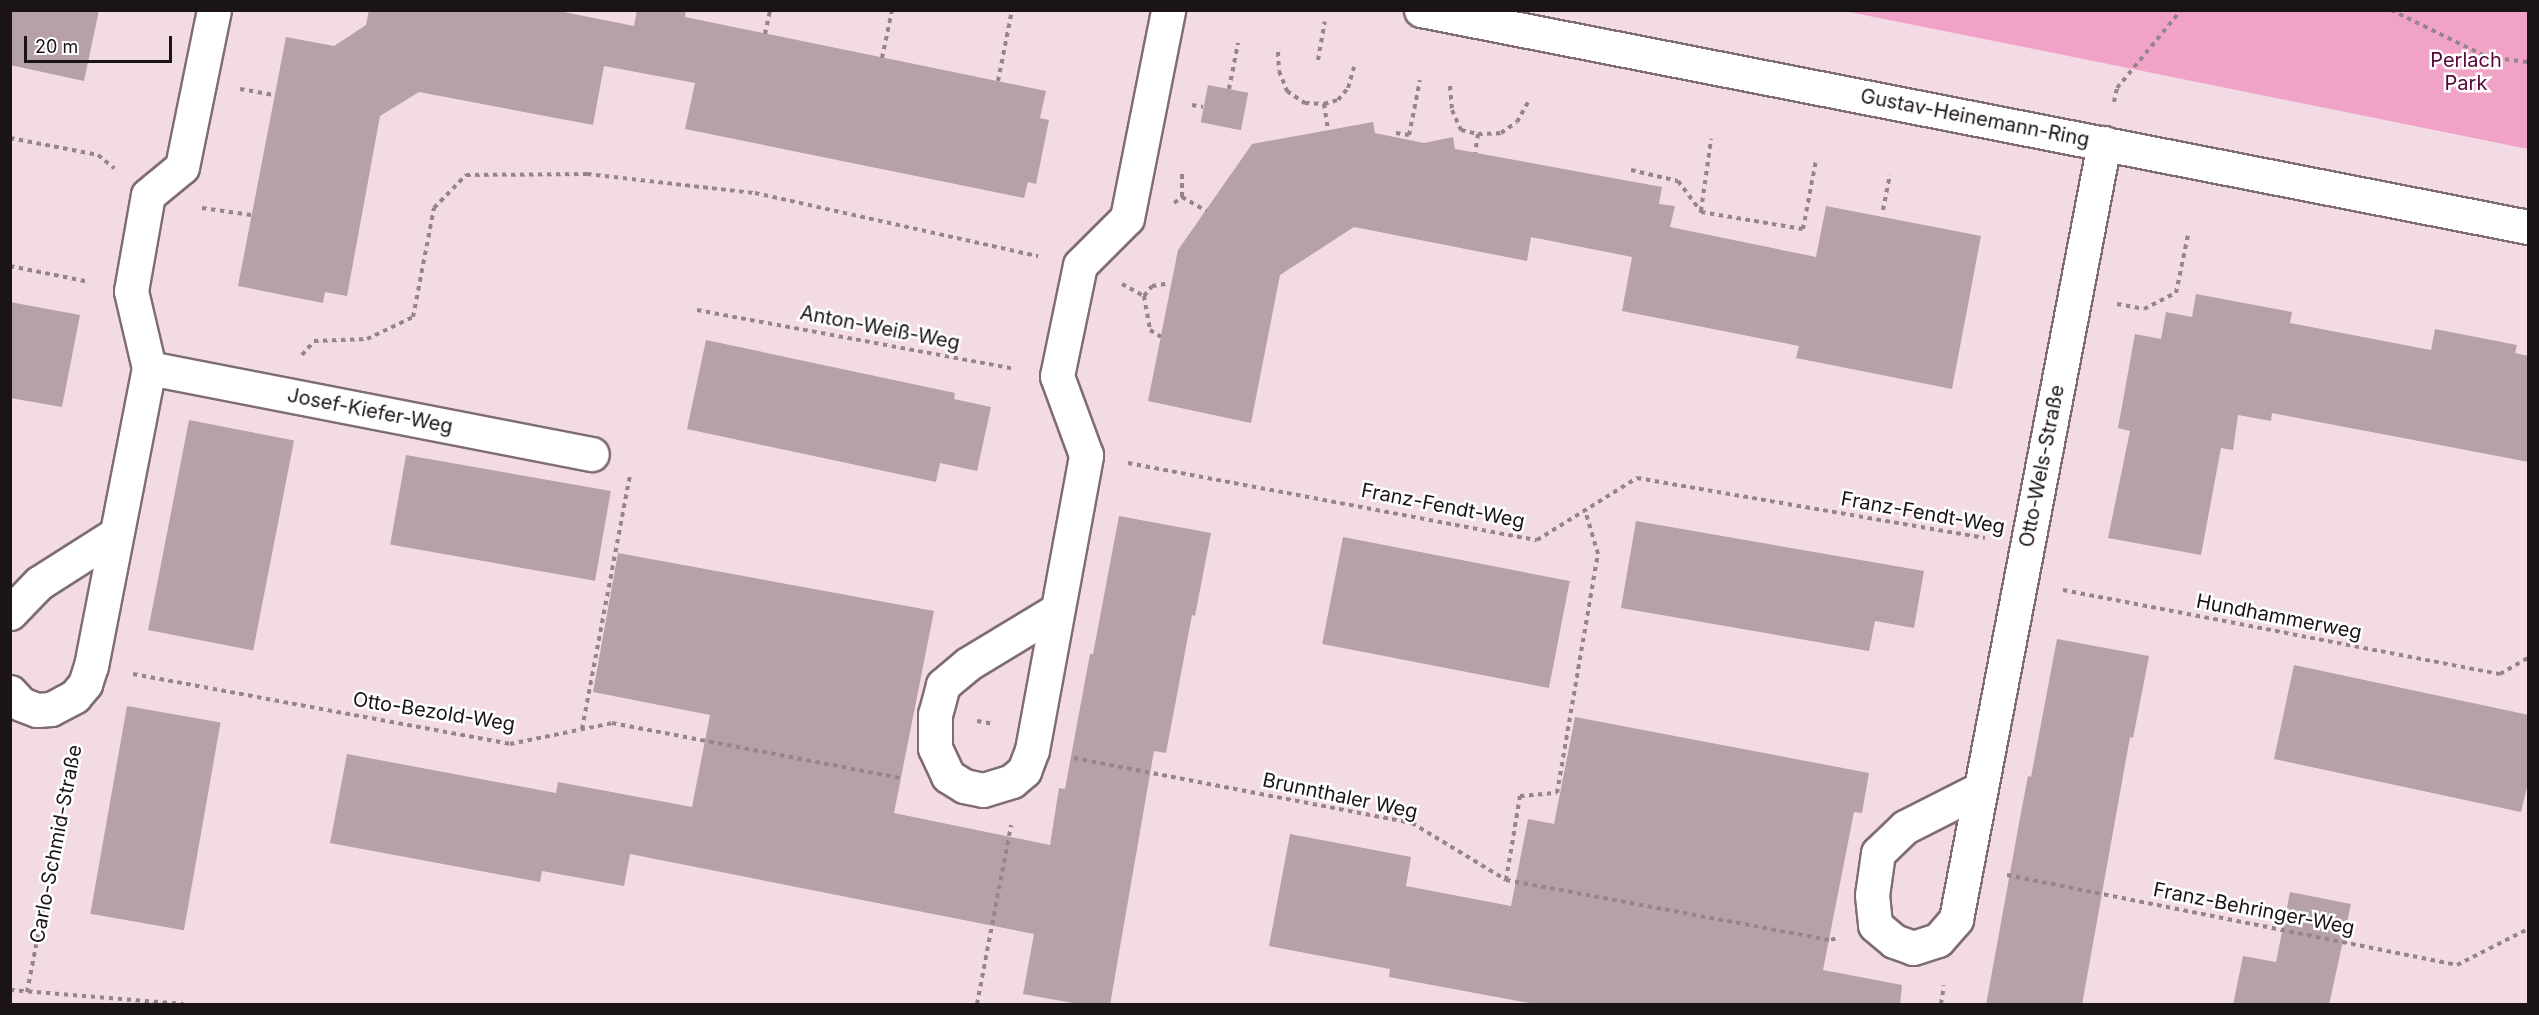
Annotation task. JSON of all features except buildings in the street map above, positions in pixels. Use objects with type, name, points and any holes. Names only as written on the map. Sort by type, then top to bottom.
[{"type":"street","points":[[10,692],[21,704],[36,710],[51,709],[75,696],[86,684],[149,368],[131,291],[148,195],[182,167],[214,10]]},
{"type":"street","points":[[1057,610],[968,664],[943,685],[935,714],[935,748],[948,776],[964,786],[983,790],[1012,781],[1023,771],[1033,741],[1086,455],[1058,376],[1088,258],[1127,218],[1168,10]]},
{"type":"street","name":"Gustav-Heinemann-Ring","points":[[1421,10],[2529,227]]},
{"type":"street","name":"Otto-Wels-Straße","points":[[1875,925],[1894,941],[1913,948],[1938,940],[1956,919],[2104,143]]},
{"type":"street","name":"Josef-Kiefer-Weg","points":[[149,368],[592,454]]},
{"type":"street","points":[[10,613],[39,583],[116,534]]},
{"type":"street","points":[[1875,925],[1872,895],[1878,853],[1905,827],[1980,789]]},
{"type":"path","points":[[765,34],[770,10]]},
{"type":"path","points":[[882,58],[892,10]]},
{"type":"path","points":[[998,81],[1012,10]]},
{"type":"path","points":[[2104,143],[2117,88],[2181,10]]},
{"type":"path","points":[[2391,10],[2487,57],[2529,62]]},
{"type":"path","points":[[1318,60],[1325,22]]},
{"type":"path","points":[[1229,89],[1238,44]]},
{"type":"path","points":[[1278,52],[1279,71],[1287,91],[1305,103],[1324,104],[1338,100],[1348,88],[1354,67]]},
{"type":"path","points":[[1396,133],[1409,135],[1420,80]]},
{"type":"path","points":[[1450,86],[1452,110],[1461,130],[1478,134],[1501,134],[1517,122],[1528,102]]},
{"type":"path","points":[[1324,104],[1328,129]]},
{"type":"path","points":[[1475,153],[1478,134]]},
{"type":"path","points":[[10,138],[98,155],[120,173]]},
{"type":"path","points":[[1701,212],[1711,139]]},
{"type":"path","points":[[1631,170],[1678,181],[1701,212],[1803,229],[1816,160]]},
{"type":"path","points":[[270,392],[314,341],[367,339],[413,317],[434,208],[466,175],[586,174],[755,194],[1088,258],[1124,287],[1144,296]]},
{"type":"path","points":[[1883,210],[1890,175]]},
{"type":"path","points":[[2075,297],[2144,309],[2176,292],[2188,235]]},
{"type":"path","points":[[10,266],[131,291]]},
{"type":"path","points":[[1161,337],[1150,330],[1144,296],[1152,286],[1170,283]]},
{"type":"path","name":"Anton-Weiß-Weg","points":[[697,310],[1058,376]]},
{"type":"path","name":"Franz-Fendt-Weg","points":[[1086,455],[1537,540],[1637,478],[2027,546]]},
{"type":"path","points":[[582,729],[630,474]]},
{"type":"path","points":[[1506,880],[1521,796],[1557,794],[1598,554],[1585,510]]},
{"type":"path","name":"Hundhammerweg","points":[[2021,582],[2500,674],[2529,658]]},
{"type":"path","name":"Otto-Bezold-Weg","points":[[91,666],[510,744],[612,723],[914,780],[948,776]]},
{"type":"path","name":"Carlo-Schmid-Straße","points":[[27,992],[78,728],[75,696]]},
{"type":"path","name":"Brunnthaler Weg","points":[[935,714],[1033,741],[1412,823],[1506,880],[1831,940],[1875,925]]},
{"type":"path","points":[[977,1005],[1014,813],[1012,781]]},
{"type":"path","name":"Franz-Behringer-Weg","points":[[1966,867],[2457,965],[2529,929]]},
{"type":"path","points":[[10,990],[183,1005]]},
{"type":"green space","name":"Perlach Park","points":[[1844,11],[2528,11],[2528,149],[2044,51]]}]
